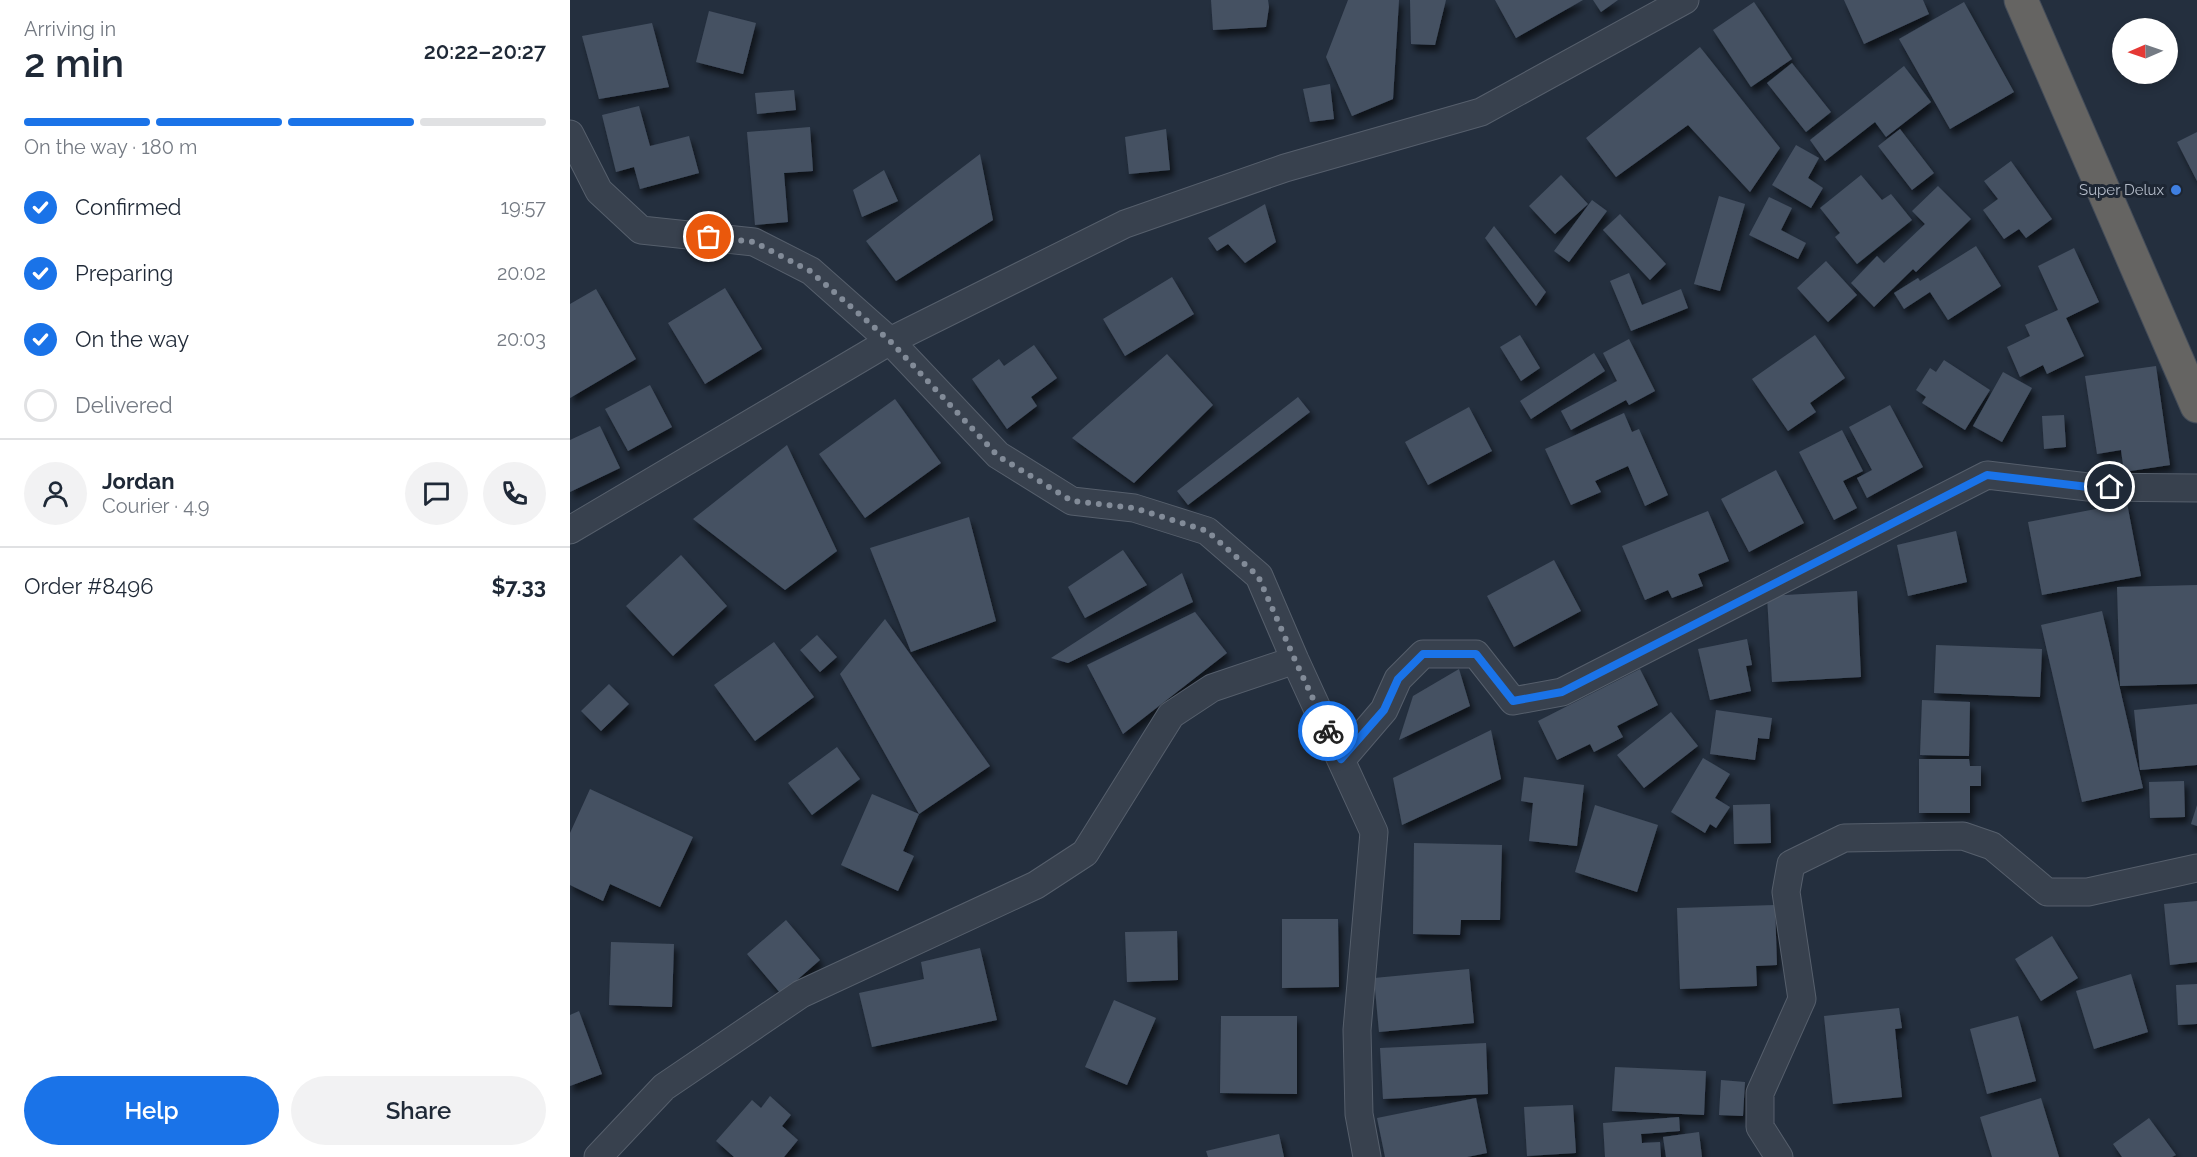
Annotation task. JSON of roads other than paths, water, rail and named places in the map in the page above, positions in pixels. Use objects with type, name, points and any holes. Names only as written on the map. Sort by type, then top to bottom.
[{"type":"highway","points":[[2021,0],[2197,406]]},
{"type":"street","points":[[570,530],[890,341],[1125,224],[1285,168],[1481,112],[1685,0]]},
{"type":"street","points":[[570,134],[599,191],[641,230],[754,242],[810,271],[890,341],[998,456],[1072,501],[1134,508],[1207,531],[1258,576],[1374,832],[1357,1030],[1359,1114],[1367,1157]]},
{"type":"street","points":[[1341,759],[1384,710],[1398,679],[1423,654],[1476,654],[1513,701],[1562,692],[1987,475],[2088,487],[2197,488]]},
{"type":"street","points":[[598,1157],[664,1087],[801,994],[1036,885],[1085,853],[1171,715],[1212,688],[1295,660]]},
{"type":"street","points":[[1779,1157],[1760,1127],[1760,1093],[1802,999],[1786,892],[1791,864],[1844,838],[1963,836],[1992,846],[2047,892],[2088,892],[2197,868]]},
{"type":"place","name":"Super Delux","points":[[2176,190]]}]
